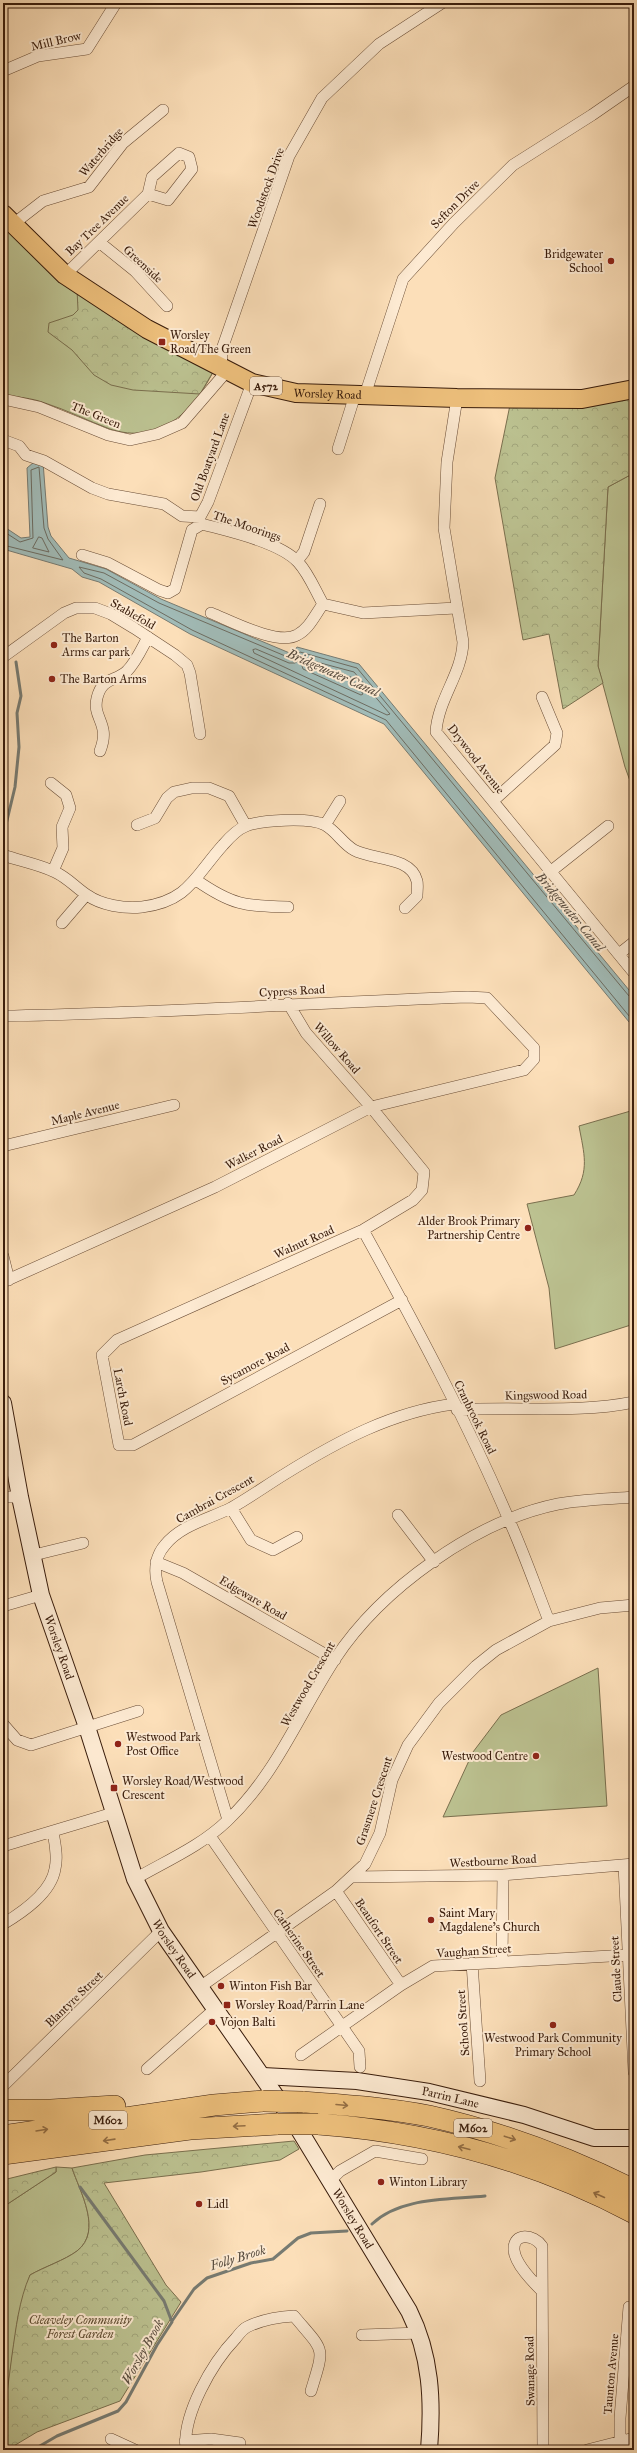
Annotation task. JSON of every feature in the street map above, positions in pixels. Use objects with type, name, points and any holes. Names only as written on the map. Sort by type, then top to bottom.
[{"type":"highway","name":"M602","points":[[3,2110],[51,2110],[147,2104],[214,2105],[263,2102],[303,2102],[414,2114],[451,2122],[510,2138],[587,2167],[634,2190]]},
{"type":"highway","name":"M602","points":[[3,2136],[214,2105]]},
{"type":"highway","name":"M602","points":[[3,2154],[190,2129],[278,2124],[318,2124],[416,2137],[503,2158],[574,2184],[634,2213]]},
{"type":"highway","name":"M602","points":[[3,2166],[61,2147]]},
{"type":"main road","name":"Worsley Road","points":[[8,220],[65,275],[148,329],[224,370],[252,382],[296,393],[457,398],[582,398],[634,389]]},
{"type":"main road","name":"Worsley Road","points":[[3,1403],[20,1497],[34,1554],[41,1595],[87,1727],[135,1879],[162,1931],[263,2076],[330,2180],[420,2333],[430,2383],[429,2450]]},
{"type":"main road","name":"Parrin Lane","points":[[263,2076],[357,2081],[429,2092],[524,2115],[594,2138],[634,2138]]},
{"type":"street","name":"Mill Brow","points":[[3,71],[38,56],[87,49],[116,3]]},
{"type":"street","name":"Woodstock Drive","points":[[224,370],[222,350],[289,156],[322,98],[380,44],[442,3]]},
{"type":"street","name":"Sefton Drive","points":[[338,449],[360,395],[403,279],[454,223],[514,165],[634,86]]},
{"type":"street","name":"Waterbridge","points":[[8,220],[43,201],[89,187],[123,143],[163,110]]},
{"type":"street","name":"Bay Tree Avenue","points":[[65,275],[148,194],[152,177],[179,153],[189,157],[192,170],[168,200],[148,194]]},
{"type":"street","name":"Greenside","points":[[99,242],[135,271],[167,306]]},
{"type":"street","name":"The Green","points":[[3,399],[39,407],[108,435],[130,440],[157,434],[182,423],[224,370]]},
{"type":"street","name":"Old Boatyard Lane","points":[[3,440],[18,446],[26,455],[44,460],[92,488],[108,494],[164,504],[182,516],[200,517],[208,502],[252,382]]},
{"type":"street","name":"Drywood Avenue","points":[[457,398],[447,462],[444,528],[456,608],[463,642],[462,657],[437,717],[436,732],[634,973]]},
{"type":"street","points":[[297,561],[304,552],[320,504]]},
{"type":"street","name":"The Moorings","points":[[82,555],[108,563],[159,590],[168,593],[175,589],[192,530],[202,524],[268,545],[297,561],[305,571],[323,604]]},
{"type":"street","points":[[211,613],[263,634],[281,638],[296,636],[306,629],[323,604],[363,613],[456,608]]},
{"type":"street","name":"Stablefold","points":[[3,657],[58,616],[76,608],[103,610],[148,637],[187,665],[190,673],[200,734]]},
{"type":"street","points":[[100,751],[104,733],[96,710],[99,692],[108,680],[128,670],[148,637]]},
{"type":"street","points":[[493,801],[555,745],[557,733],[542,697]]},
{"type":"street","points":[[51,782],[66,795],[70,808],[62,828],[63,848],[53,871]]},
{"type":"street","points":[[137,825],[154,818],[167,798],[174,792],[192,788],[209,788],[229,796],[246,826]]},
{"type":"street","points":[[324,825],[340,801]]},
{"type":"street","points":[[3,855],[53,871],[69,879],[86,895],[116,906],[141,907],[168,902],[181,894],[196,880],[228,840],[246,826],[278,821],[324,825],[354,850],[372,858],[395,861],[413,872],[417,881],[417,896],[405,908]]},
{"type":"street","points":[[550,872],[608,826]]},
{"type":"street","points":[[196,880],[220,897],[236,903],[254,906],[288,906]]},
{"type":"street","points":[[62,923],[86,895]]},
{"type":"street","points":[[619,954],[634,942]]},
{"type":"street","name":"Cypress Road","points":[[3,1016],[199,1010],[288,1004],[468,997],[487,998],[534,1048],[534,1059],[524,1070]]},
{"type":"street","name":"Willow Road","points":[[288,1004],[306,1033],[371,1106]]},
{"type":"street","name":"Walker Road","points":[[6,1281],[216,1187],[371,1106],[524,1070]]},
{"type":"street","name":"Maple Avenue","points":[[3,1146],[174,1105]]},
{"type":"street","name":"Walnut Road","points":[[102,1355],[117,1340],[363,1230],[413,1200],[422,1190],[424,1172],[371,1106]]},
{"type":"street","name":"Cranbrook Road","points":[[363,1230],[402,1300],[456,1407],[509,1520],[549,1621]]},
{"type":"street","points":[[3,1256],[6,1281]]},
{"type":"street","name":"Sycamore Road","points":[[119,1444],[133,1445],[402,1300]]},
{"type":"street","name":"Larch Road","points":[[102,1355],[119,1444]]},
{"type":"street","name":"Kingswood Road","points":[[456,1407],[553,1409],[634,1402]]},
{"type":"street","name":"Cambrai Crescent","points":[[156,1562],[160,1552],[172,1538],[191,1526],[231,1508],[350,1436],[407,1413],[456,1407]]},
{"type":"street","points":[[3,1497],[20,1497]]},
{"type":"street","name":"Westwood Crescent","points":[[135,1879],[210,1836],[228,1820],[277,1761],[335,1660],[363,1622],[387,1599],[434,1562],[462,1544],[509,1520],[557,1504],[634,1497]]},
{"type":"street","points":[[231,1508],[251,1540],[273,1550],[297,1537]]},
{"type":"street","points":[[398,1514],[434,1562]]},
{"type":"street","points":[[34,1554],[83,1543]]},
{"type":"street","points":[[156,1562],[155,1572],[157,1582],[228,1820]]},
{"type":"street","name":"Edgeware Road","points":[[156,1562],[183,1574],[335,1660]]},
{"type":"street","points":[[3,1606],[41,1595]]},
{"type":"street","name":"Grasmere Crescent","points":[[200,1987],[336,1891],[353,1877],[371,1856],[376,1845],[397,1766],[420,1728],[456,1685],[496,1650],[549,1621],[600,1608],[634,1605]]},
{"type":"street","points":[[3,1724],[17,1740],[31,1744],[138,1711]]},
{"type":"street","points":[[3,1846],[114,1813]]},
{"type":"street","points":[[3,1924],[17,1916],[48,1887],[55,1870],[53,1832]]},
{"type":"street","name":"Catherine Street","points":[[210,1836],[275,1933],[359,2051],[360,2067]]},
{"type":"street","name":"Westbourne Road","points":[[353,1877],[503,1875],[629,1865]]},
{"type":"street","name":"Claude Street","points":[[629,1865],[628,1955],[634,2072]]},
{"type":"street","points":[[502,1962],[503,1875]]},
{"type":"street","name":"Beaufort Street","points":[[336,1891],[401,1985]]},
{"type":"street","name":"Blantyre Street","points":[[4,2085],[162,1931]]},
{"type":"street","name":"Vaughan Street","points":[[301,2055],[401,1985],[433,1966],[628,1955]]},
{"type":"street","name":"School Street","points":[[472,1964],[480,2081]]},
{"type":"street","points":[[147,2069],[216,2008]]},
{"type":"street","points":[[330,2180],[340,2171],[375,2151],[422,2158]]},
{"type":"street","name":"Swanage Road","points":[[542,2291],[543,2450]]},
{"type":"street","name":"Taunton Avenue","points":[[620,2442],[630,2353],[629,2307]]},
{"type":"street","points":[[240,2444],[210,2439],[185,2446],[199,2391],[221,2353],[246,2328],[278,2317],[294,2316],[320,2347],[322,2358],[311,2391]]},
{"type":"street","points":[[362,2335],[420,2333]]},
{"type":"street","points":[[587,2450],[634,2438]]},
{"type":"street","points":[[111,2439],[135,2450]]},
{"type":"green space","points":[[3,222],[213,372],[205,387],[184,412],[172,422],[159,429],[144,433],[128,433],[110,429],[40,401],[3,395]]},
{"type":"green space","points":[[77,289],[213,372],[200,394],[133,390],[111,385],[94,375],[72,350],[48,332],[49,323],[73,315],[78,310]]},
{"type":"green space","points":[[634,386],[634,473],[608,487],[598,666],[603,683],[563,709],[549,634],[523,640],[495,478],[510,405]]},
{"type":"green space","points":[[634,473],[634,792],[625,767],[598,666],[608,487]]},
{"type":"green space","points":[[634,1110],[634,1324],[555,1349],[549,1288],[527,1204],[574,1195],[579,1186],[584,1170],[584,1154],[579,1126]]},
{"type":"green space","points":[[598,1668],[607,1806],[443,1817],[473,1752],[501,1715]]},
{"type":"green space","name":"Cleaveley Community Forest Garden","points":[[294,2141],[299,2149],[280,2160],[201,2172],[104,2183],[166,2285],[181,2302],[120,2401],[37,2432],[7,2450],[3,2450],[5,2414],[12,2355],[18,2314],[26,2285],[30,2275],[77,2251],[85,2243],[88,2233],[89,2222],[87,2211],[72,2168],[145,2155]]},
{"type":"green space","points":[[56,2167],[72,2168],[87,2211],[89,2222],[88,2233],[85,2243],[77,2251],[30,2275],[18,2317],[3,2421],[3,2207],[56,2172]]},
{"type":"green space","points":[[56,2167],[56,2172],[3,2207],[3,2180]]},
{"type":"water","name":"Bridgewater Canal","points":[[34,462],[43,462],[48,527],[51,536],[69,558],[106,569],[161,599],[292,654],[297,647],[359,664],[634,996],[634,1028],[384,724],[190,634],[99,582],[82,577],[72,569],[3,549],[3,526],[21,538],[30,537],[27,468]]},
{"type":"waterway","name":"Worsley Brook","points":[[3,635],[5,639]]},
{"type":"waterway","name":"Worsley Brook","points":[[3,837],[15,787],[19,747],[17,713],[21,696],[16,662]]},
{"type":"waterway","name":"Worsley Brook","points":[[33,2450],[57,2436],[118,2411],[126,2402],[157,2345],[172,2322],[164,2301],[80,2187]]},
{"type":"waterway","name":"Folly Brook","points":[[372,2224],[383,2215],[410,2204],[440,2199],[485,2196]]},
{"type":"waterway","name":"Folly Brook","points":[[172,2321],[194,2289],[207,2278],[251,2263],[273,2259],[298,2238],[311,2233],[347,2231]]},
{"type":"place","name":"Bridgewater School","points":[[611,261]]},
{"type":"place","name":"Worsley Road/The Green","points":[[162,342]]},
{"type":"place","name":"The Barton Arms car park","points":[[54,645]]},
{"type":"place","name":"The Barton Arms","points":[[52,679]]},
{"type":"place","name":"Alder Brook Primary Partnership Centre","points":[[528,1228]]},
{"type":"place","name":"Westwood Park Post Office","points":[[118,1744]]},
{"type":"place","name":"Westwood Centre","points":[[536,1756]]},
{"type":"place","name":"Worsley Road/Westwood Crescent","points":[[114,1788]]},
{"type":"place","name":"Saint Mary Magdalene's Church","points":[[431,1920]]},
{"type":"place","name":"Winton Fish Bar","points":[[221,1986]]},
{"type":"place","name":"Worsley Road/Parrin Lane","points":[[227,2005]]},
{"type":"place","name":"Vojon Balti","points":[[212,2022]]},
{"type":"place","name":"Westwood Park Community Primary School","points":[[553,2025]]},
{"type":"place","name":"Winton Library","points":[[381,2182]]},
{"type":"place","name":"Lidl","points":[[199,2204]]}]
